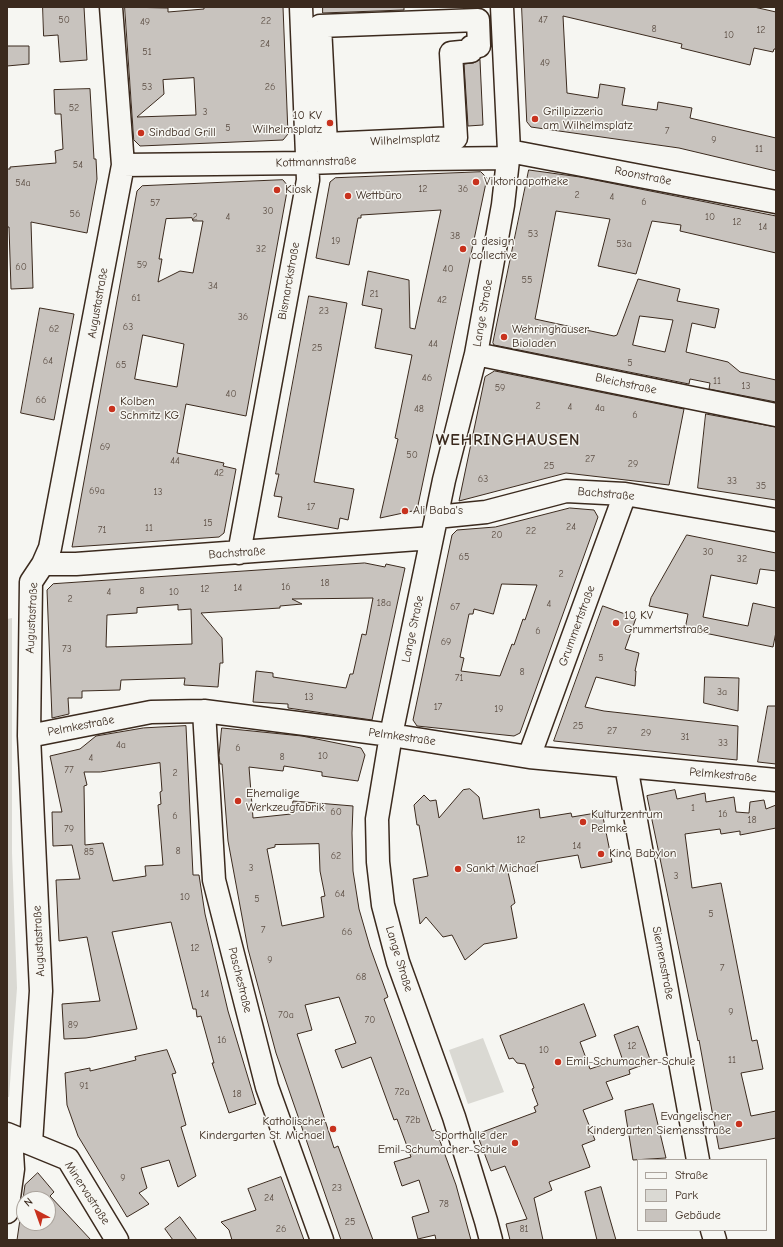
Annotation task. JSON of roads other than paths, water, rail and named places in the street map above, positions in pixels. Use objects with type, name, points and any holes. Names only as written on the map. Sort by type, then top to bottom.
[{"type":"street","name":"Augustastraße","points":[[31,1143],[42,991],[29,736],[31,582],[43,564],[50,548],[123,165],[111,7]]},
{"type":"street","name":"Bismarckstraße","points":[[239,553],[308,180],[307,164],[312,35],[301,7]]},
{"type":"street","points":[[312,35],[479,27],[503,16]]},
{"type":"street","name":"Lange Straße","points":[[491,1240],[454,1117],[398,962],[383,905],[378,862],[377,819],[391,735],[436,517],[476,354],[503,205],[503,16]]},
{"type":"street","name":"Wilhelmsplatz","points":[[312,35],[326,144],[456,138],[451,53],[471,51],[471,47],[479,46],[479,27]]},
{"type":"street","name":"Kottmannstraße","points":[[123,165],[307,164],[502,156]]},
{"type":"street","name":"Roonstraße","points":[[502,156],[776,202]]},
{"type":"street","name":"Bleichstraße","points":[[476,354],[776,415]]},
{"type":"street","name":"Bachstraße","points":[[436,517],[486,512],[566,491],[625,494],[776,520]]},
{"type":"street","name":"Grummertstraße","points":[[529,757],[625,494]]},
{"type":"street","name":"Bachstraße","points":[[43,564],[76,564],[432,538]]},
{"type":"street","name":"Pelmkestraße","points":[[29,736],[151,712],[204,711],[391,735],[529,757],[776,780]]},
{"type":"street","name":"Paschestraße","points":[[204,711],[214,880],[267,1087],[322,1240]]},
{"type":"street","name":"Siemensstraße","points":[[626,766],[698,1159]]},
{"type":"street","points":[[7,1212],[12,1169],[9,1135]]},
{"type":"street","name":"Minervastraße","points":[[9,1135],[68,1159],[118,1240]]},
{"type":"place","name":"Grillpizzeria am Wilhelmsplatz","points":[[535,119]]},
{"type":"place","name":"10 KV Wilhelmsplatz","points":[[330,123]]},
{"type":"place","name":"Sindbad Grill","points":[[141,133]]},
{"type":"place","name":"Viktoriaapotheke","points":[[476,182]]},
{"type":"place","name":"Kiosk","points":[[277,190]]},
{"type":"place","name":"Wettbüro","points":[[348,196]]},
{"type":"place","name":"a design collective","points":[[463,249]]},
{"type":"place","name":"Wehringhauser Bioladen","points":[[504,337]]},
{"type":"place","name":"Kolben Schmitz KG","points":[[112,409]]},
{"type":"place","name":"Ali Baba's","points":[[405,511]]},
{"type":"place","name":"10 KV Grummertstraße","points":[[616,623]]},
{"type":"place","name":"Ehemalige Werkzeugfabrik","points":[[238,801]]},
{"type":"place","name":"Kulturzentrum Pelmke","points":[[583,822]]},
{"type":"place","name":"Kino Babylon","points":[[601,854]]},
{"type":"place","name":"Sankt Michael","points":[[458,869]]},
{"type":"place","name":"Emil-Schumacher-Schule","points":[[558,1062]]},
{"type":"place","name":"Evangelischer Kindergarten Siemensstraße","points":[[739,1124]]},
{"type":"place","name":"Katholischer Kindergarten St. Michael","points":[[333,1129]]},
{"type":"place","name":"Sporthalle der Emil-Schumacher-Schule","points":[[515,1143]]},
{"type":"district","name":"WEHRINGHAUSEN","points":[[508,440]]}]
